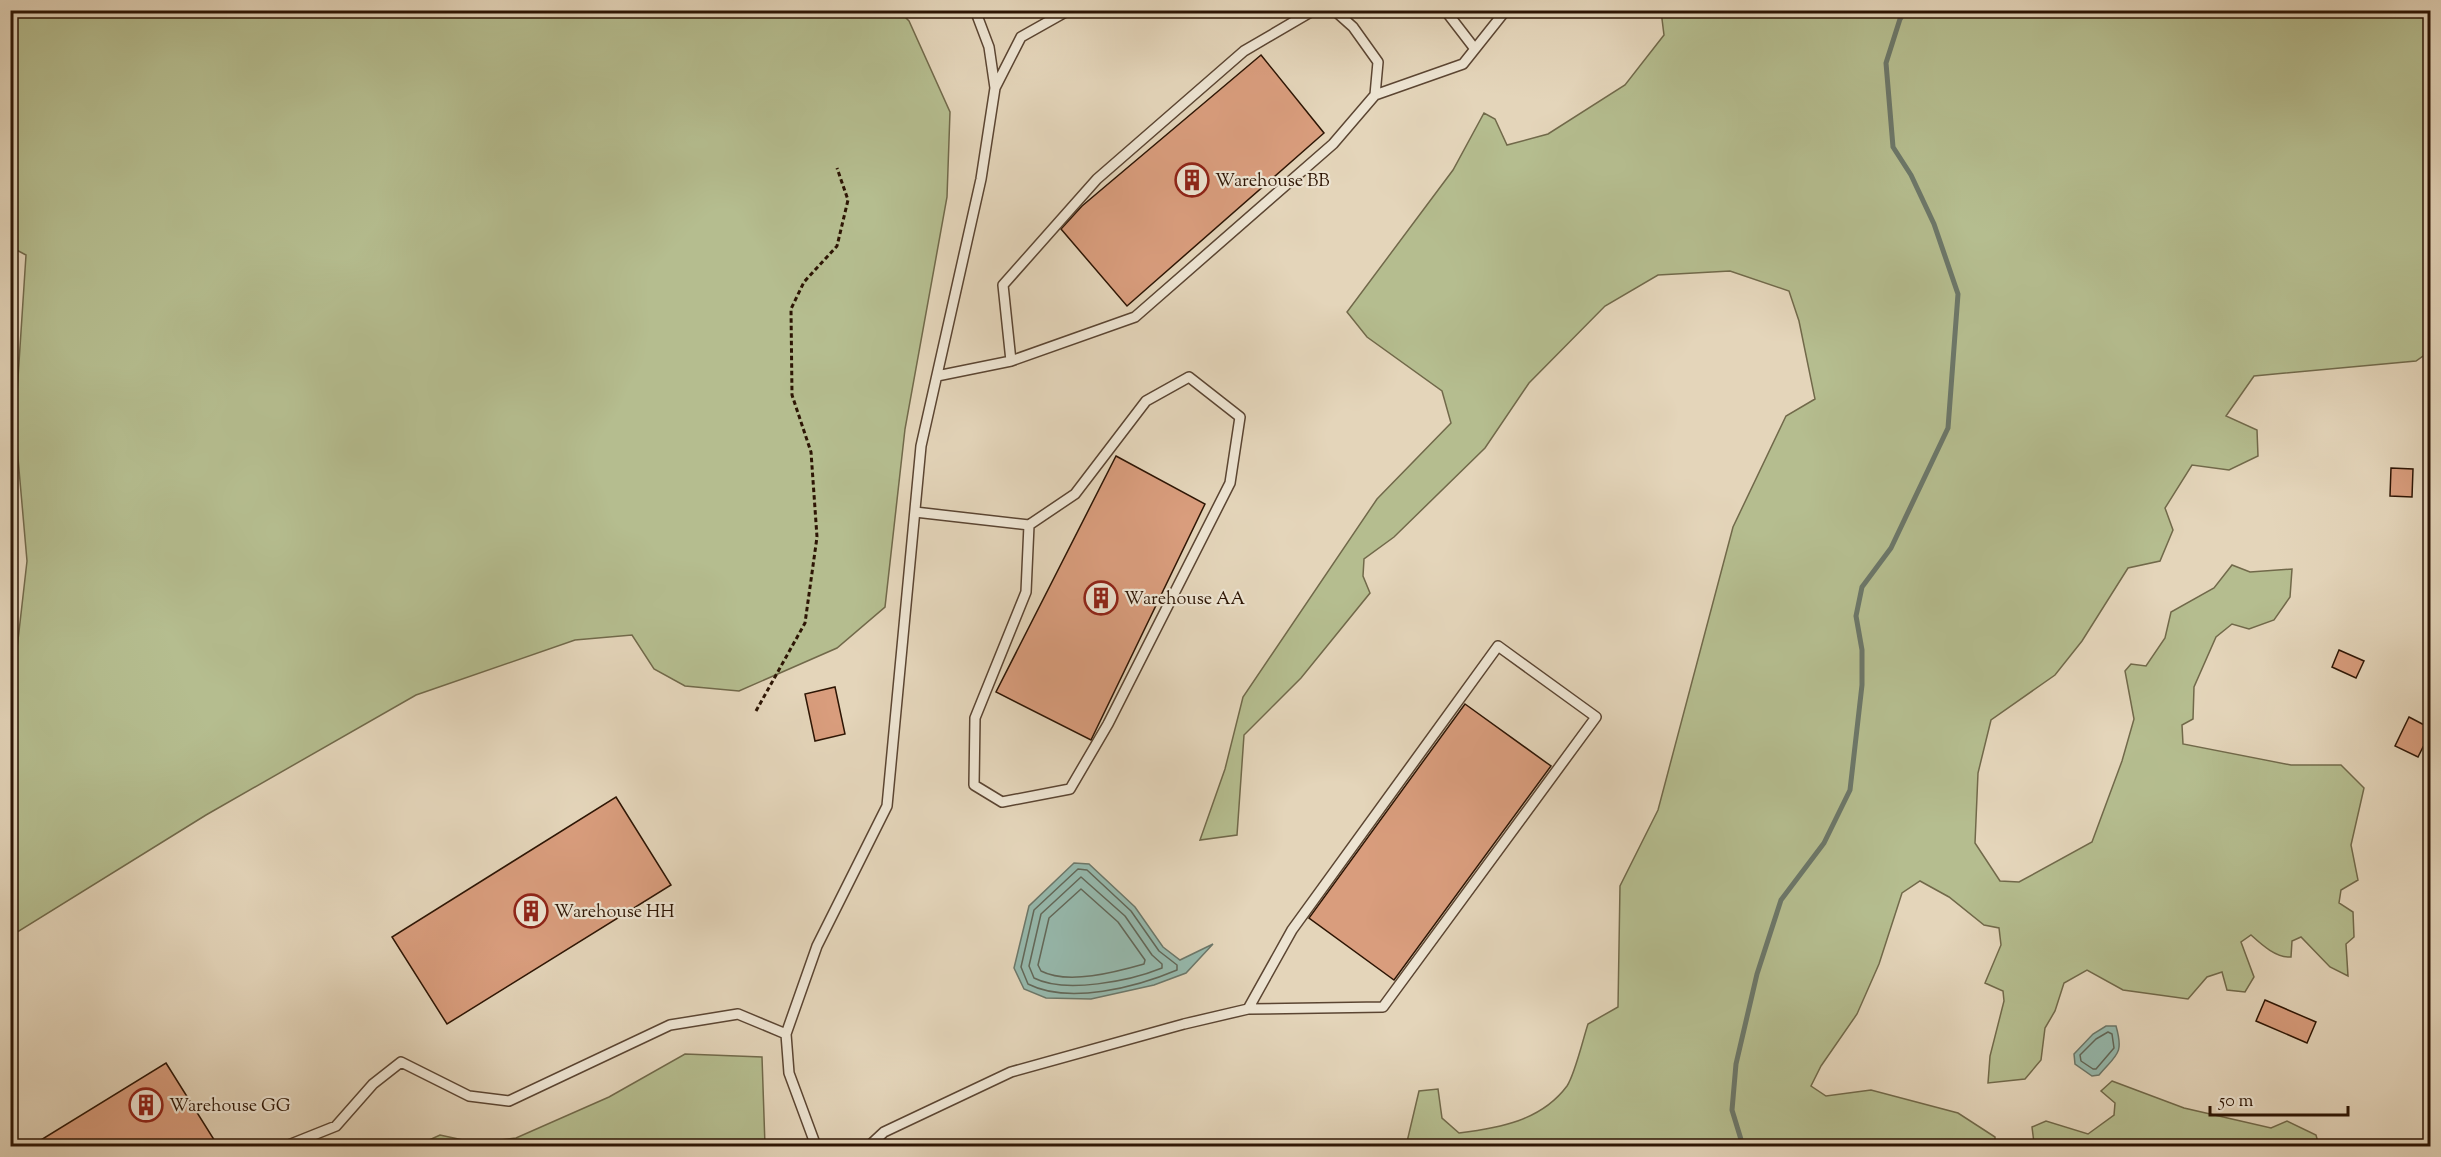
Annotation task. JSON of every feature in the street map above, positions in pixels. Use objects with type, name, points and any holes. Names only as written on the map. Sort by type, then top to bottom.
[{"type":"lane","points":[[816,1146],[789,1073],[786,1034],[817,946],[887,806],[921,446],[981,179],[995,88],[989,48],[975,10]]},
{"type":"lane","points":[[995,88],[1021,37],[1069,10]]},
{"type":"lane","points":[[1011,361],[1003,285],[1097,178],[1244,51],[1314,10]]},
{"type":"lane","points":[[1334,10],[1353,27],[1378,62],[1375,94]]},
{"type":"lane","points":[[1446,10],[1475,49]]},
{"type":"lane","points":[[937,376],[1011,361],[1135,317],[1333,144],[1375,94],[1463,64],[1506,10]]},
{"type":"lane","points":[[915,512],[1029,525],[1075,494],[1146,401],[1189,377],[1240,417],[1230,483],[1108,724],[1070,789],[1002,802],[974,785],[975,718],[1026,592],[1029,525]]},
{"type":"lane","points":[[869,1146],[884,1132],[1011,1072],[1248,1009],[1383,1007],[1596,717],[1498,646],[1292,930],[1248,1009]]},
{"type":"lane","points":[[286,1146],[336,1126],[373,1084],[400,1062],[469,1096],[509,1101],[670,1024],[738,1014],[786,1034]]},
{"type":"path","points":[[756,711],[805,623],[817,537],[811,452],[792,395],[791,309],[804,282],[837,246],[848,200],[837,168]]},
{"type":"green space","points":[[11,10],[899,11],[909,21],[950,112],[947,197],[905,429],[885,607],[837,648],[739,691],[685,686],[654,669],[632,635],[575,640],[416,695],[206,815],[11,936],[10,678],[14,675],[27,561],[15,424],[26,255],[11,247]]},
{"type":"green space","points":[[1661,11],[2430,11],[2430,351],[2416,361],[2254,376],[2226,416],[2257,430],[2258,456],[2229,470],[2192,465],[2165,508],[2173,530],[2160,561],[2128,568],[2082,641],[2055,675],[1991,720],[1978,773],[1975,843],[2000,881],[2019,882],[2092,842],[2122,761],[2134,719],[2125,671],[2131,664],[2146,666],[2165,638],[2171,612],[2214,588],[2232,565],[2250,572],[2292,569],[2290,597],[2274,620],[2249,629],[2232,624],[2216,637],[2194,687],[2193,719],[2182,725],[2183,744],[2291,765],[2341,765],[2364,788],[2351,845],[2358,880],[2341,890],[2339,903],[2353,912],[2354,937],[2346,944],[2348,976],[2330,967],[2301,937],[2292,941],[2291,957],[2285,957],[2265,947],[2251,935],[2241,942],[2254,977],[2245,992],[2227,990],[2222,972],[2207,977],[2188,999],[2123,990],[2087,970],[2064,983],[2055,1011],[2045,1028],[2041,1060],[2025,1079],[1988,1083],[1990,1056],[2004,1001],[2003,991],[1985,983],[2001,945],[1999,928],[1984,925],[1949,897],[1920,881],[1902,893],[1879,964],[1857,1014],[1821,1066],[1811,1086],[1826,1096],[1871,1090],[1958,1113],[1995,1137],[1995,1146],[1406,1146],[1419,1091],[1438,1089],[1442,1118],[1459,1133],[1518,1121],[1545,1107],[1557,1098],[1570,1081],[1588,1024],[1618,1007],[1620,886],[1658,810],[1733,527],[1786,416],[1815,399],[1799,321],[1789,291],[1730,271],[1658,275],[1605,306],[1529,383],[1485,448],[1394,537],[1364,559],[1363,576],[1370,593],[1301,678],[1244,735],[1237,835],[1200,840],[1225,769],[1243,697],[1377,499],[1451,423],[1442,391],[1367,337],[1347,312],[1453,170],[1484,113],[1495,119],[1507,145],[1548,134],[1625,85],[1664,35]]},
{"type":"green space","points":[[685,1054],[762,1057],[765,1146],[416,1146],[440,1135],[477,1143],[516,1138],[609,1097]]},
{"type":"green space","points":[[2112,1081],[2184,1108],[2271,1128],[2287,1121],[2316,1135],[2319,1146],[2037,1146],[2034,1143],[2032,1127],[2046,1121],[2088,1134],[2114,1115],[2115,1103],[2101,1091]]},
{"type":"water","points":[[1074,863],[1089,864],[1135,907],[1163,947],[1180,960],[1213,944],[1186,973],[1154,985],[1091,999],[1046,998],[1024,989],[1014,968],[1029,906]]},
{"type":"water","points":[[2106,1026],[2116,1026],[2119,1048],[2114,1058],[2099,1075],[2092,1076],[2075,1064],[2074,1054],[2093,1034]]},
{"type":"building","name":"Warehouse BB","points":[[1261,55],[1324,133],[1127,306],[1061,229],[1082,206]]},
{"type":"building","name":"Warehouse AA","points":[[1116,456],[1205,504],[1091,740],[996,692]]},
{"type":"building","points":[[2391,468],[2413,469],[2412,497],[2390,496]]},
{"type":"building","points":[[2339,650],[2364,661],[2356,678],[2332,667]]},
{"type":"building","points":[[835,687],[845,734],[815,741],[805,694]]},
{"type":"building","points":[[1465,704],[1551,766],[1394,980],[1309,918]]},
{"type":"building","points":[[2409,717],[2430,728],[2430,751],[2423,747],[2418,757],[2395,746]]},
{"type":"building","name":"Warehouse HH","points":[[616,797],[671,885],[447,1024],[392,937]]},
{"type":"building","points":[[2265,1000],[2316,1022],[2307,1043],[2256,1021]]},
{"type":"building","name":"Warehouse GG","points":[[166,1063],[218,1146],[31,1146]]},
{"type":"waterway","points":[[1743,1146],[1732,1110],[1736,1064],[1757,974],[1781,900],[1824,843],[1850,790],[1862,685],[1862,650],[1856,616],[1862,587],[1891,548],[1948,428],[1958,294],[1934,224],[1911,175],[1893,147],[1886,63],[1900,19],[1906,10]]},
{"type":"place","name":"Warehouse BB","points":[[1192,180]]},
{"type":"place","name":"Warehouse AA","points":[[1101,598]]},
{"type":"place","name":"Warehouse HH","points":[[531,911]]},
{"type":"place","name":"Warehouse GG","points":[[146,1105]]}]
